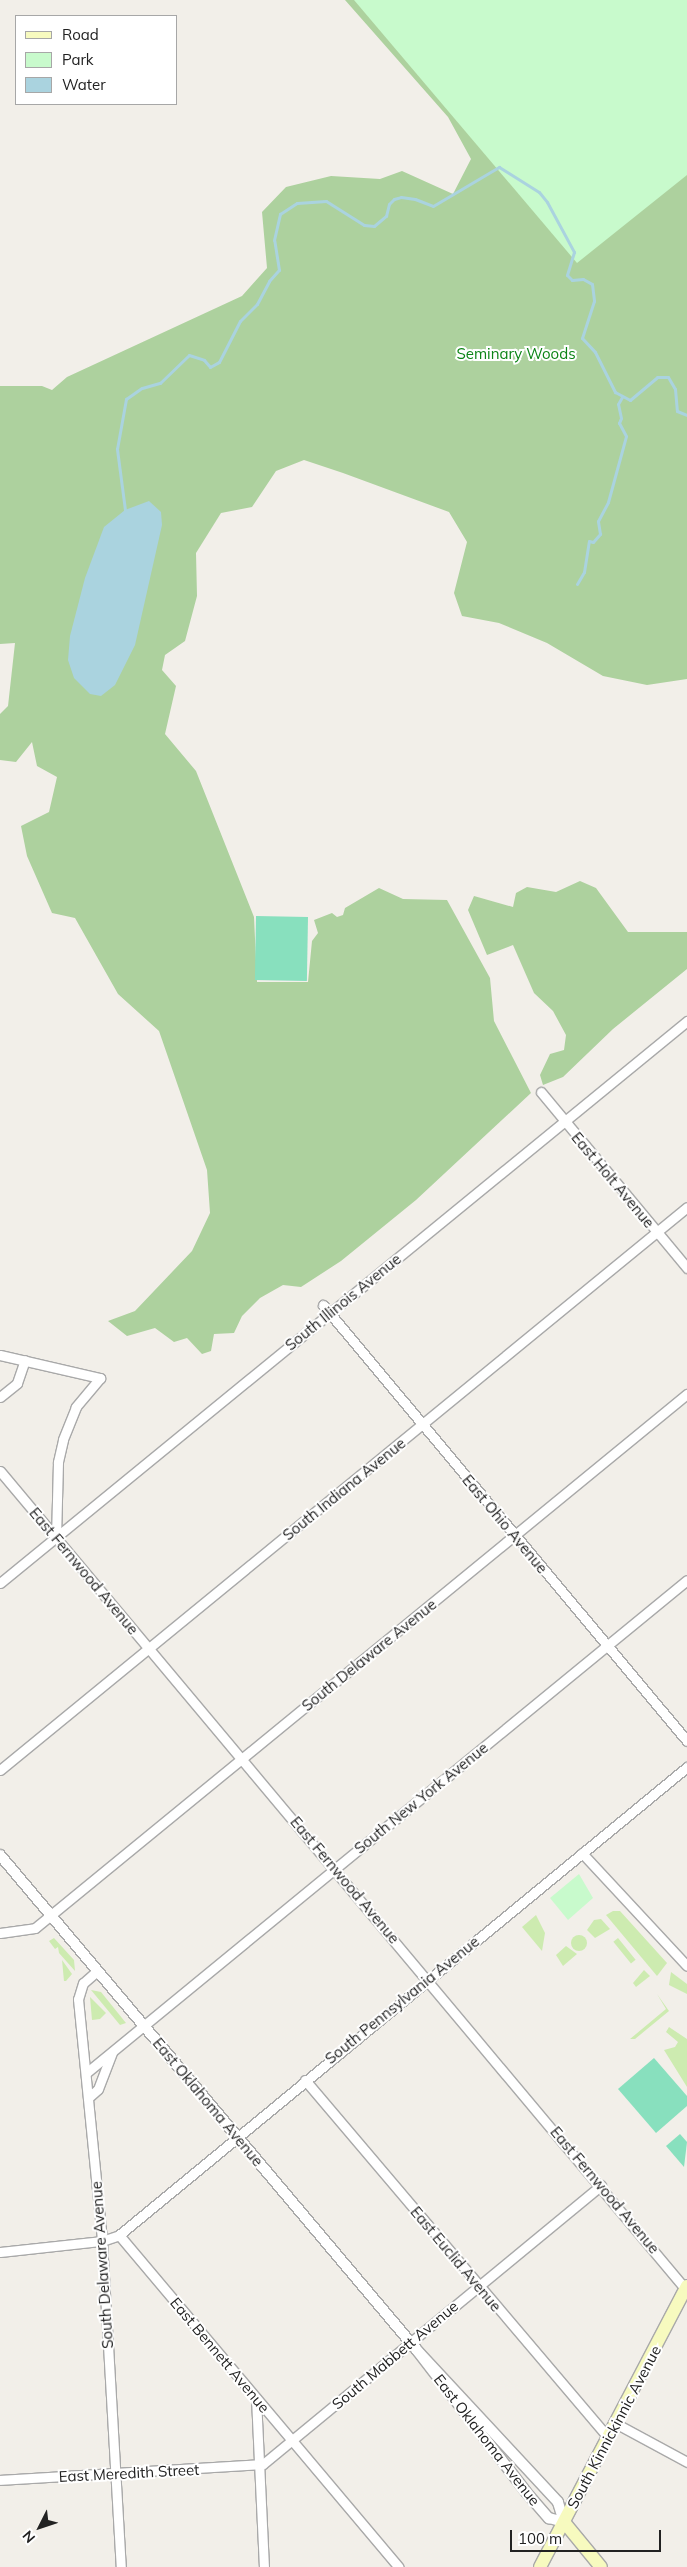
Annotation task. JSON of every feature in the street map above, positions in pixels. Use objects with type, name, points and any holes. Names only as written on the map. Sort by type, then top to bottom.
[{"type":"main road","name":"South Kinnickinnic Avenue","points":[[540,2567],[687,2289]]},
{"type":"main road","name":"East Oklahoma Avenue","points":[[564,2522],[601,2567]]},
{"type":"street","name":"South Illinois Avenue","points":[[0,1583],[687,1021]]},
{"type":"street","name":"East Holt Avenue","points":[[541,1092],[687,1268]]},
{"type":"street","name":"South Indiana Avenue","points":[[0,1770],[687,1207]]},
{"type":"street","name":"East Ohio Avenue","points":[[323,1305],[687,1741]]},
{"type":"street","points":[[0,1355],[100,1378],[76,1407],[63,1440],[58,1462],[56,1538]]},
{"type":"street","points":[[0,1397],[17,1383],[25,1360]]},
{"type":"street","name":"South Delaware Avenue","points":[[0,1933],[35,1928],[51,1916],[687,1394]]},
{"type":"street","name":"East Fernwood Avenue","points":[[0,1471],[687,2289]]},
{"type":"street","name":"South New York Avenue","points":[[86,2073],[687,1580]]},
{"type":"street","name":"South Pennsylvania Avenue","points":[[119,2235],[687,1767]]},
{"type":"street","points":[[582,1853],[686,1963]]},
{"type":"street","name":"East Oklahoma Avenue","points":[[0,1855],[413,2345],[526,2492],[549,2518],[564,2522]]},
{"type":"street","name":"South Delaware Avenue","points":[[97,1971],[79,1990],[102,2241],[121,2567]]},
{"type":"street","points":[[88,2098],[98,2089],[113,2051]]},
{"type":"street","name":"East Euclid Avenue","points":[[305,2080],[608,2438]]},
{"type":"street","name":"South Mabbett Avenue","points":[[258,2465],[263,2464],[413,2345],[478,2285],[601,2185]]},
{"type":"street","points":[[0,2252],[102,2241],[119,2235]]},
{"type":"street","name":"East Bennett Avenue","points":[[119,2235],[399,2567]]},
{"type":"street","name":"East Oklahoma Avenue","points":[[413,2345],[558,2502],[564,2522]]},
{"type":"street","points":[[256,2398],[264,2567]]},
{"type":"street","points":[[615,2423],[687,2462]]},
{"type":"street","name":"East Meredith Street","points":[[0,2480],[258,2465]]},
{"type":"green space","name":"Seminary Woods","points":[[345,0],[687,0],[687,679],[647,685],[603,676],[547,643],[499,623],[462,616],[454,593],[467,542],[449,512],[343,473],[304,460],[276,471],[252,507],[221,513],[196,553],[197,596],[185,641],[165,655],[162,670],[176,686],[165,734],[196,771],[254,917],[257,982],[308,982],[312,941],[318,933],[314,920],[332,913],[337,917],[343,915],[345,908],[379,888],[403,899],[447,900],[490,978],[494,1021],[531,1093],[416,1200],[341,1261],[301,1287],[283,1285],[260,1298],[242,1316],[234,1333],[214,1334],[211,1351],[202,1354],[187,1338],[174,1342],[155,1328],[127,1336],[108,1321],[135,1311],[192,1251],[210,1213],[207,1170],[159,1031],[118,994],[75,918],[52,913],[27,856],[21,826],[49,812],[57,777],[37,766],[32,742],[16,762],[0,760],[0,714],[8,706],[15,643],[0,644],[0,386],[42,386],[52,390],[67,377],[242,296],[267,268],[262,212],[286,187],[331,176],[380,179],[402,171],[453,194],[471,159],[448,117]]},
{"type":"green space","points":[[354,0],[687,0],[687,175],[577,263]]},
{"type":"green space","points":[[580,881],[596,888],[628,932],[687,932],[687,969],[613,1029],[563,1077],[543,1085],[540,1075],[550,1054],[564,1050],[566,1035],[553,1011],[534,993],[513,945],[487,955],[468,910],[474,896],[513,907],[516,893],[527,887],[556,892]]},
{"type":"green space","points":[[256,916],[308,917],[307,981],[255,980]]},
{"type":"green space","points":[[579,1874],[593,1898],[568,1920],[550,1898]]},
{"type":"green space","points":[[613,1911],[620,1911],[667,1963],[657,1976],[606,1915]]},
{"type":"green space","points":[[536,1915],[545,1933],[542,1951],[522,1927]]},
{"type":"green space","points":[[601,1919],[610,1929],[595,1938],[587,1930],[594,1920]]},
{"type":"green space","points":[[579,1935],[585,1937],[587,1943],[585,1949],[579,1951],[573,1949],[571,1943],[573,1937]]},
{"type":"green space","points":[[54,1938],[74,1960],[75,1971],[59,1953],[58,1947],[55,1949],[49,1941]]},
{"type":"green space","points":[[618,1938],[636,1960],[631,1964],[613,1942]]},
{"type":"green space","points":[[566,1946],[577,1954],[563,1966],[556,1955]]},
{"type":"green space","points":[[62,1960],[72,1974],[66,1981],[64,1981]]},
{"type":"green space","points":[[644,1970],[650,1976],[636,1987],[633,1983]]},
{"type":"green space","points":[[671,1972],[687,1984],[687,1994],[669,1985]]},
{"type":"green space","points":[[91,1990],[101,1992],[126,2023],[120,2025]]},
{"type":"green space","points":[[657,1994],[669,2011],[635,2039],[630,2039],[666,2009]]},
{"type":"green space","points":[[90,1997],[106,2013],[100,2019],[92,2020]]},
{"type":"green space","points":[[669,2027],[687,2039],[687,2087],[664,2050],[675,2047],[678,2042],[666,2032]]},
{"type":"green space","points":[[654,2058],[687,2096],[687,2106],[656,2133],[618,2089]]},
{"type":"green space","points":[[680,2134],[687,2142],[684,2167],[666,2146]]},
{"type":"water","points":[[149,501],[161,512],[162,525],[135,645],[115,685],[101,696],[90,694],[74,678],[68,660],[70,636],[85,578],[104,527],[125,510]]},
{"type":"waterway","points":[[125,510],[117,449],[126,399],[142,388],[160,383],[189,355],[204,360],[210,367],[219,362],[240,321],[257,304],[269,281],[279,270],[274,240],[280,214],[297,203],[326,201],[364,225],[374,226],[386,216],[389,204],[394,199],[401,197],[415,199],[433,206],[499,167],[539,192],[547,202],[574,252],[567,275],[572,280],[583,279],[592,284],[594,301],[582,338],[595,352],[615,392],[630,400],[657,377],[668,377],[675,389],[677,411],[687,415]]},
{"type":"waterway","points":[[577,584],[584,572],[589,541],[593,542],[600,534],[598,521],[608,502],[626,436],[619,423],[621,418],[618,404],[622,397]]}]
